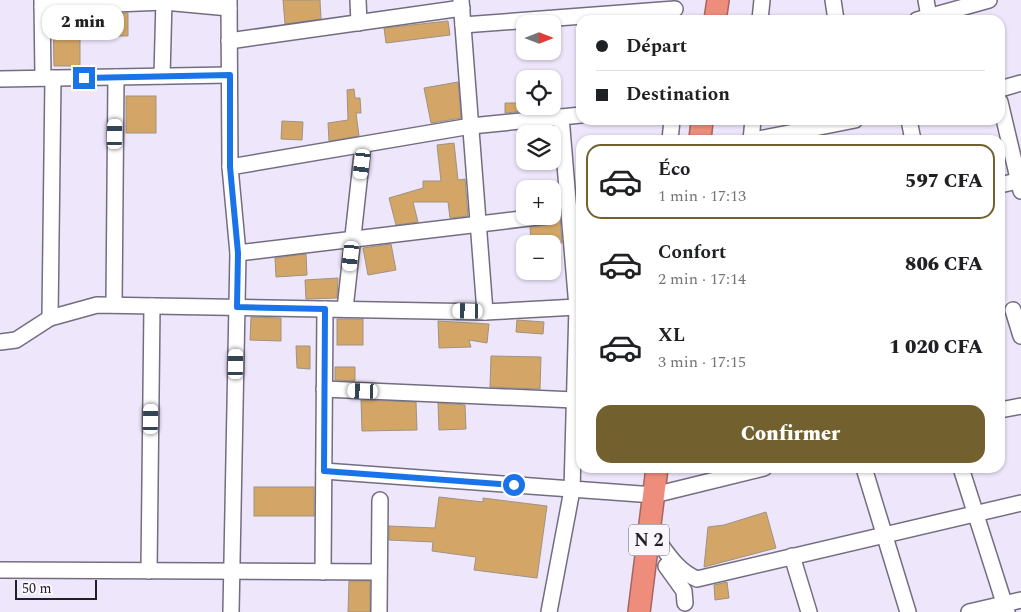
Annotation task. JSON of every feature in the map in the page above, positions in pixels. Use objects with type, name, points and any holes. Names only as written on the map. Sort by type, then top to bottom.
[{"type":"highway","points":[[716,15],[718,0]]},
{"type":"highway","name":"N 2","points":[[639,612],[656,473]]},
{"type":"street","points":[[358,0],[359,23]]},
{"type":"street","points":[[760,15],[762,0]]},
{"type":"street","points":[[833,0],[835,15]]},
{"type":"street","points":[[924,15],[926,0]]},
{"type":"street","points":[[934,15],[989,0]]},
{"type":"street","points":[[162,76],[164,1]]},
{"type":"street","points":[[50,318],[48,78],[42,3],[164,1],[229,4],[230,167],[238,253],[232,612]]},
{"type":"street","points":[[229,42],[359,23],[462,4],[485,312]]},
{"type":"street","points":[[604,15],[675,10]]},
{"type":"street","points":[[463,25],[576,17]]},
{"type":"street","points":[[0,79],[230,75]]},
{"type":"street","points":[[114,305],[116,77]]},
{"type":"street","points":[[1005,88],[1021,84]]},
{"type":"street","points":[[230,167],[471,126],[576,116]]},
{"type":"street","points":[[561,117],[575,213],[576,236]]},
{"type":"street","points":[[1005,122],[1020,184],[1005,185]]},
{"type":"street","points":[[814,134],[840,125]]},
{"type":"street","points":[[345,309],[364,145]]},
{"type":"street","points":[[561,215],[575,213]]},
{"type":"street","points":[[238,253],[516,220]]},
{"type":"street","points":[[0,342],[16,340],[50,318],[97,305],[485,312],[576,306]]},
{"type":"street","points":[[149,571],[152,306]]},
{"type":"street","points":[[323,572],[325,309]]},
{"type":"street","points":[[1011,310],[1021,336]]},
{"type":"street","points":[[549,612],[572,490],[576,362]]},
{"type":"street","points":[[324,389],[574,400]]},
{"type":"street","points":[[1005,409],[1021,406]]},
{"type":"street","points":[[324,471],[654,495],[744,473]]},
{"type":"street","points":[[865,473],[908,612]]},
{"type":"street","points":[[963,473],[1006,608]]},
{"type":"street","points":[[379,612],[380,500]]},
{"type":"street","points":[[649,537],[685,574],[697,579],[1021,503]]},
{"type":"street","points":[[649,537],[684,591],[686,603]]},
{"type":"street","points":[[792,556],[809,612]]},
{"type":"street","points":[[0,570],[379,572]]},
{"type":"street","points":[[969,612],[1006,608],[1021,600]]},
{"type":"building","points":[[283,0],[320,0],[321,19],[285,24]]},
{"type":"building","points":[[128,13],[128,36],[104,36],[104,14]]},
{"type":"building","points":[[80,15],[80,66],[54,66],[53,16]]},
{"type":"building","points":[[448,21],[450,35],[386,43],[384,28]]},
{"type":"building","points":[[458,82],[461,118],[431,123],[424,88]]},
{"type":"building","points":[[354,89],[355,98],[360,98],[361,113],[356,113],[359,136],[329,141],[328,123],[348,120],[347,90]]},
{"type":"building","points":[[126,96],[156,96],[156,133],[126,133]]},
{"type":"building","points":[[505,103],[516,103],[516,112],[505,113]]},
{"type":"building","points":[[282,121],[303,122],[302,140],[281,139]]},
{"type":"building","points":[[454,143],[458,180],[465,179],[468,216],[450,218],[448,202],[413,202],[418,222],[396,225],[389,198],[423,188],[423,181],[441,181],[437,145]]},
{"type":"building","points":[[561,225],[562,243],[561,235],[530,235],[530,227]]},
{"type":"building","points":[[391,244],[396,270],[368,275],[363,248]]},
{"type":"building","points":[[306,254],[307,275],[276,277],[275,258]]},
{"type":"building","points":[[338,278],[337,298],[306,299],[305,280]]},
{"type":"building","points":[[251,317],[281,318],[281,341],[250,340]]},
{"type":"building","points":[[337,319],[363,319],[363,345],[337,345]]},
{"type":"building","points":[[517,320],[544,322],[543,334],[516,332]]},
{"type":"building","points":[[438,321],[489,324],[487,343],[469,340],[471,347],[439,348]]},
{"type":"building","points":[[296,346],[310,346],[310,369],[297,368]]},
{"type":"building","points":[[491,356],[541,357],[540,389],[490,387]]},
{"type":"building","points":[[335,367],[355,367],[355,381],[335,380]]},
{"type":"building","points":[[361,400],[416,402],[417,430],[362,431]]},
{"type":"building","points":[[438,403],[465,405],[466,429],[439,430]]},
{"type":"building","points":[[254,487],[314,487],[314,516],[254,516]]},
{"type":"building","points":[[439,497],[483,502],[483,498],[547,506],[537,578],[474,570],[476,557],[432,551],[433,542],[389,540],[389,526],[435,528]]},
{"type":"building","points":[[766,512],[776,548],[704,567],[708,527],[724,525]]},
{"type":"building","points":[[349,581],[370,581],[370,612],[348,612]]},
{"type":"building","points":[[727,582],[729,598],[715,600],[714,585]]},
{"type":"route","points":[[84,78],[230,75],[230,167],[238,253],[237,307],[325,309],[324,471],[514,485]]}]
